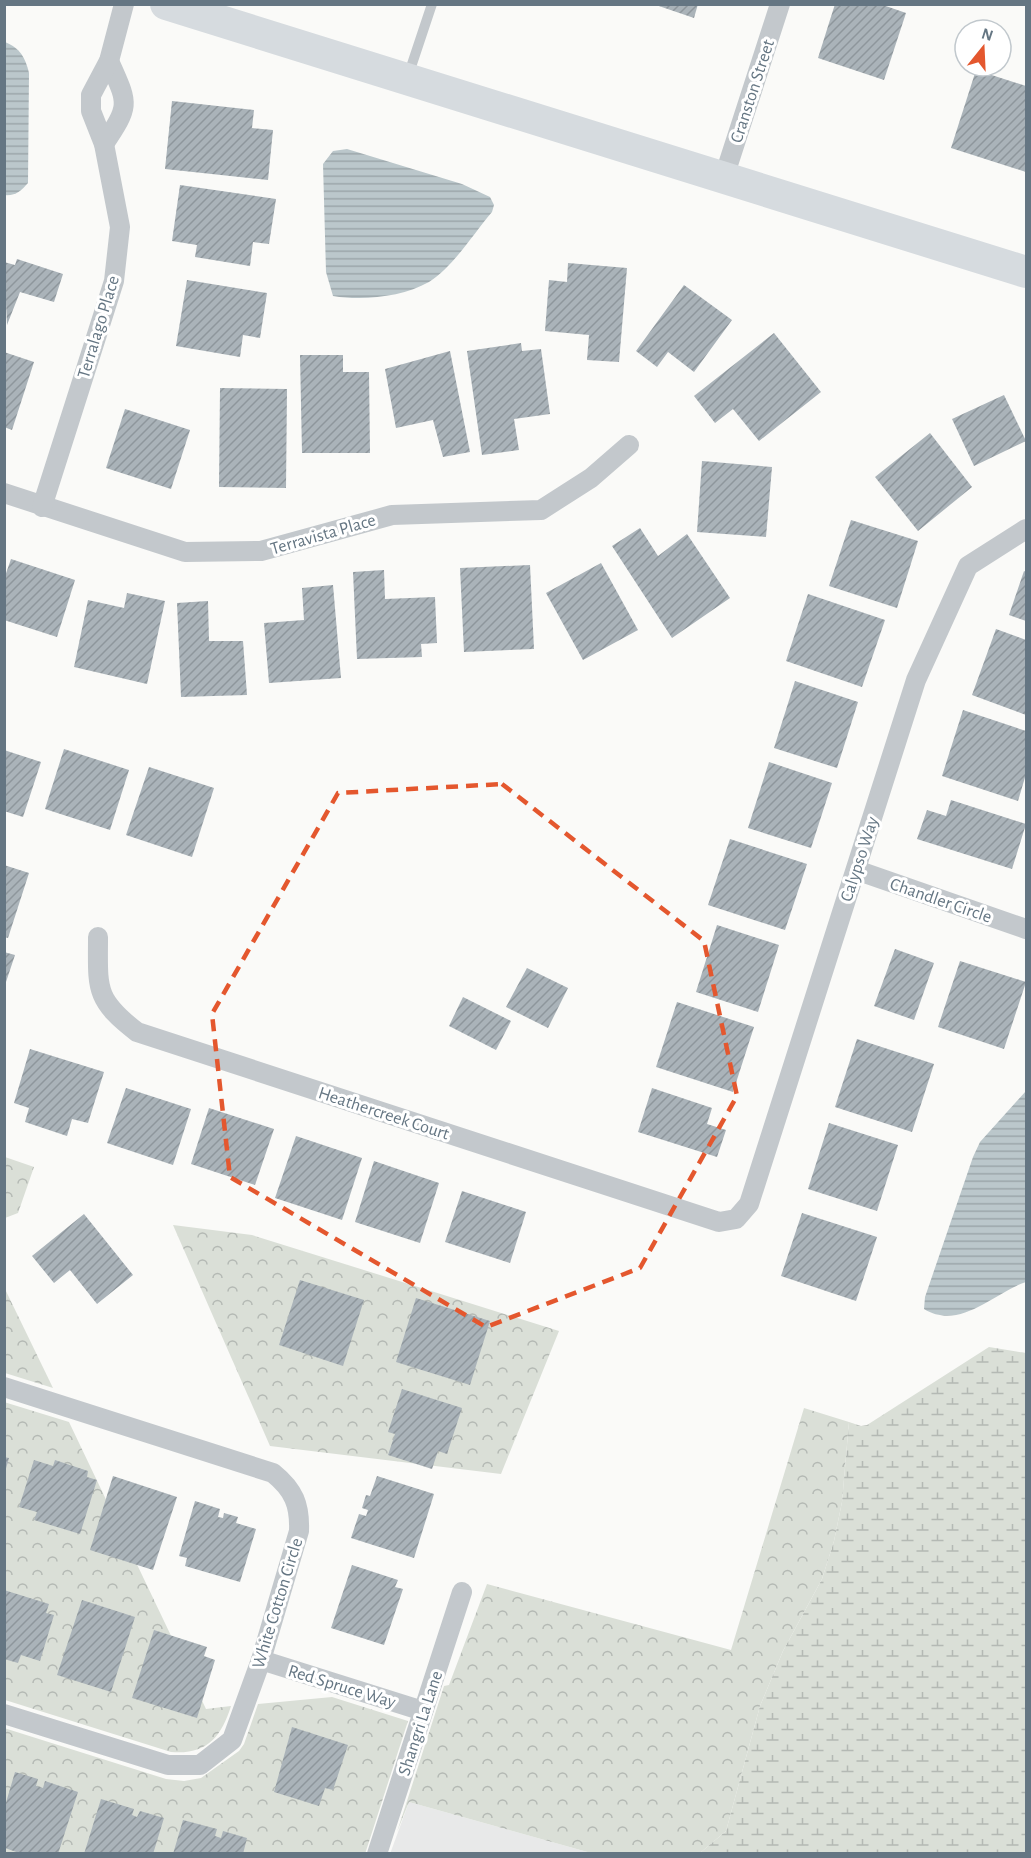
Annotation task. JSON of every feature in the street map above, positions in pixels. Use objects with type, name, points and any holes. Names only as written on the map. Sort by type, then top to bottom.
[{"type":"main road","points":[[166,4],[1026,272]]},
{"type":"street","name":"Terralago Place","points":[[42,507],[114,281],[120,227],[104,144],[91,111],[90,94],[109,61],[124,4]]},
{"type":"street","name":"Cranston Street","points":[[724,177],[780,4]]},
{"type":"street","points":[[104,144],[124,114],[126,103],[109,61]]},
{"type":"street","name":"Terravista Place","points":[[4,493],[185,552],[261,551],[392,515],[541,510],[591,478],[629,445]]},
{"type":"street","name":"Calypso Way","points":[[736,1218],[748,1204],[916,680],[968,566],[1026,529]]},
{"type":"street","name":"Chandler Circle","points":[[856,870],[1026,929]]},
{"type":"street","name":"Heathercreek Court","points":[[98,937],[98,984],[112,1013],[137,1032],[720,1222],[736,1218]]},
{"type":"street","name":"White Cotton Circle","points":[[4,1387],[273,1473],[285,1482],[294,1494],[300,1510],[299,1531],[261,1660],[232,1740],[200,1765],[168,1766],[4,1714]]},
{"type":"street","name":"Shangri La Lane","points":[[377,1854],[462,1593]]},
{"type":"street","name":"Red Spruce Way","points":[[261,1660],[423,1711]]},
{"type":"lane","points":[[407,79],[432,4]]},
{"type":"highlighted area","points":[[502,784],[704,941],[737,1096],[640,1268],[486,1327],[230,1177],[212,1014],[338,793]]},
{"type":"shaded area","points":[[5,42],[15,47],[21,54],[29,73],[28,183],[12,195],[4,195]]},
{"type":"shaded area","points":[[347,149],[462,184],[490,197],[494,205],[492,212],[455,259],[429,282],[407,291],[369,298],[333,296],[326,272],[323,164],[333,151]]},
{"type":"shaded area","points":[[1026,1091],[1026,1282],[963,1313],[950,1316],[937,1315],[924,1309],[925,1297],[973,1157],[980,1142]]},
{"type":"shaded area","points":[[409,1802],[591,1853],[390,1854]]},
{"type":"green space","points":[[5,1157],[34,1167],[18,1213],[5,1218]]},
{"type":"green space","points":[[173,1225],[252,1235],[559,1331],[501,1474],[270,1446]]},
{"type":"green space","points":[[4,1287],[53,1388],[5,1373]]},
{"type":"green space","points":[[989,1347],[1026,1353],[1026,1853],[700,1853],[726,1831],[760,1706],[783,1651],[822,1579],[834,1541],[842,1502],[849,1422],[861,1426],[867,1425]]},
{"type":"green space","points":[[4,1402],[69,1422],[206,1709],[231,1706],[217,1735],[203,1747],[194,1751],[171,1752],[5,1700]]},
{"type":"green space","points":[[804,1408],[849,1422],[842,1502],[834,1541],[822,1579],[783,1651],[760,1706],[726,1831],[700,1853],[591,1853],[409,1802],[397,1832],[444,1686],[449,1685],[487,1584],[731,1650]]},
{"type":"green space","points":[[332,1697],[408,1721],[365,1854],[5,1853],[4,1728],[166,1779],[184,1781],[201,1778],[239,1751],[244,1744],[258,1704]]},
{"type":"building","points":[[653,4],[698,4],[694,18]]},
{"type":"building","points":[[835,4],[880,4],[906,13],[884,80],[818,58]]},
{"type":"building","points":[[973,78],[1001,78],[1026,86],[1026,172],[951,148]]},
{"type":"building","points":[[172,101],[254,110],[252,128],[273,130],[268,180],[165,169]]},
{"type":"building","points":[[180,185],[276,199],[269,244],[253,242],[250,266],[195,257],[197,245],[172,241]]},
{"type":"building","points":[[17,259],[63,274],[54,302],[20,292],[7,325],[4,262],[15,265]]},
{"type":"building","points":[[568,263],[627,268],[619,362],[587,360],[589,335],[545,331],[549,280],[567,282]]},
{"type":"building","points":[[187,280],[267,293],[260,338],[243,335],[240,357],[176,346]]},
{"type":"building","points":[[684,285],[732,320],[694,372],[668,352],[657,367],[636,351]]},
{"type":"building","points":[[774,333],[821,392],[759,441],[733,409],[715,423],[694,396]]},
{"type":"building","points":[[521,343],[522,351],[541,349],[550,414],[514,419],[519,450],[482,455],[467,351]]},
{"type":"building","points":[[450,351],[470,452],[443,457],[433,420],[396,428],[385,369]]},
{"type":"building","points":[[4,352],[34,362],[12,430],[4,427]]},
{"type":"building","points":[[300,355],[343,355],[343,372],[369,372],[370,453],[302,453]]},
{"type":"building","points":[[220,388],[287,389],[286,488],[219,487]]},
{"type":"building","points":[[1004,395],[1026,441],[974,466],[952,419]]},
{"type":"building","points":[[125,409],[190,430],[171,489],[106,468]]},
{"type":"building","points":[[930,433],[972,487],[918,531],[875,477]]},
{"type":"building","points":[[702,461],[772,467],[766,537],[697,532]]},
{"type":"building","points":[[851,520],[918,541],[897,608],[829,586]]},
{"type":"building","points":[[640,528],[658,556],[687,534],[730,598],[672,638],[612,546]]},
{"type":"building","points":[[11,559],[75,580],[57,637],[4,620],[4,579]]},
{"type":"building","points":[[601,563],[638,630],[583,660],[546,593]]},
{"type":"building","points":[[530,565],[534,649],[464,652],[460,568]]},
{"type":"building","points":[[384,570],[385,599],[435,597],[437,643],[421,644],[422,657],[357,659],[353,572]]},
{"type":"building","points":[[1024,571],[1026,572],[1026,621],[1009,615]]},
{"type":"building","points":[[333,585],[341,678],[269,683],[264,623],[304,620],[302,588]]},
{"type":"building","points":[[127,593],[165,601],[147,684],[74,667],[88,600],[124,608]]},
{"type":"building","points":[[808,594],[885,620],[862,687],[786,661]]},
{"type":"building","points":[[208,601],[209,641],[243,641],[247,695],[181,697],[177,603]]},
{"type":"building","points":[[996,629],[1026,640],[1026,715],[972,695]]},
{"type":"building","points":[[795,681],[858,702],[837,768],[774,748]]},
{"type":"building","points":[[963,710],[1026,731],[1026,774],[1018,801],[942,776]]},
{"type":"building","points":[[64,749],[129,770],[110,830],[45,809]]},
{"type":"building","points":[[4,750],[41,762],[23,817],[4,811]]},
{"type":"building","points":[[769,762],[832,783],[811,848],[748,828]]},
{"type":"building","points":[[149,767],[214,788],[192,857],[126,835]]},
{"type":"building","points":[[951,800],[1026,824],[1012,869],[917,839],[927,810],[946,816]]},
{"type":"building","points":[[730,839],[807,864],[785,930],[708,905]]},
{"type":"building","points":[[4,865],[29,873],[8,938],[4,937]]},
{"type":"building","points":[[717,925],[779,945],[758,1012],[696,992]]},
{"type":"building","points":[[895,949],[934,963],[914,1020],[874,1006]]},
{"type":"building","points":[[4,952],[15,955],[5,985],[4,985]]},
{"type":"building","points":[[960,961],[1026,982],[1004,1049],[938,1027]]},
{"type":"building","points":[[527,968],[568,988],[548,1028],[506,1007]]},
{"type":"building","points":[[463,997],[511,1021],[496,1050],[449,1026]]},
{"type":"building","points":[[677,1002],[754,1027],[733,1092],[656,1067]]},
{"type":"building","points":[[857,1039],[934,1064],[912,1132],[835,1107]]},
{"type":"building","points":[[30,1049],[104,1072],[88,1123],[72,1119],[67,1136],[25,1122],[29,1108],[14,1103]]},
{"type":"building","points":[[126,1088],[191,1109],[173,1165],[107,1143]]},
{"type":"building","points":[[652,1088],[712,1108],[707,1124],[726,1130],[717,1157],[638,1132]]},
{"type":"building","points":[[209,1108],[274,1129],[255,1185],[191,1164]]},
{"type":"building","points":[[829,1123],[898,1145],[877,1211],[808,1189]]},
{"type":"building","points":[[296,1136],[362,1158],[342,1220],[275,1198]]},
{"type":"building","points":[[374,1161],[439,1183],[420,1243],[355,1222]]},
{"type":"building","points":[[462,1191],[526,1212],[510,1263],[445,1242]]},
{"type":"building","points":[[802,1213],[877,1237],[856,1301],[781,1276]]},
{"type":"building","points":[[84,1214],[133,1275],[97,1304],[70,1270],[54,1283],[32,1256]]},
{"type":"building","points":[[300,1280],[364,1300],[343,1366],[279,1345]]},
{"type":"building","points":[[416,1298],[490,1321],[470,1385],[396,1362]]},
{"type":"building","points":[[402,1389],[462,1408],[447,1454],[438,1451],[432,1469],[388,1455],[395,1434],[388,1432]]},
{"type":"building","points":[[4,1457],[9,1458],[5,1472],[4,1472]]},
{"type":"building","points":[[34,1460],[53,1466],[55,1460],[88,1471],[87,1477],[97,1480],[80,1534],[34,1520],[37,1512],[19,1507]]},
{"type":"building","points":[[113,1476],[177,1497],[153,1570],[90,1550]]},
{"type":"building","points":[[377,1476],[434,1494],[414,1558],[351,1538],[359,1514],[366,1516],[368,1510],[362,1508],[366,1495],[370,1496]]},
{"type":"building","points":[[195,1501],[220,1509],[218,1517],[223,1518],[224,1513],[238,1517],[236,1523],[256,1529],[240,1582],[185,1566],[187,1558],[179,1556]]},
{"type":"building","points":[[352,1565],[398,1580],[395,1587],[403,1589],[384,1645],[331,1628]]},
{"type":"building","points":[[4,1590],[49,1604],[46,1613],[54,1615],[40,1661],[21,1655],[18,1663],[4,1659]]},
{"type":"building","points":[[82,1600],[135,1617],[111,1692],[57,1675]]},
{"type":"building","points":[[154,1630],[207,1647],[204,1656],[215,1660],[197,1718],[132,1698]]},
{"type":"building","points":[[292,1727],[348,1745],[333,1790],[325,1788],[319,1806],[274,1792]]},
{"type":"building","points":[[15,1772],[38,1779],[36,1786],[43,1788],[45,1781],[78,1792],[58,1854],[22,1854],[5,1848],[5,1806]]},
{"type":"building","points":[[101,1799],[134,1809],[132,1815],[137,1817],[140,1811],[164,1818],[153,1854],[84,1854]]},
{"type":"building","points":[[183,1820],[217,1829],[215,1836],[221,1838],[223,1831],[247,1838],[243,1854],[173,1854]]}]
